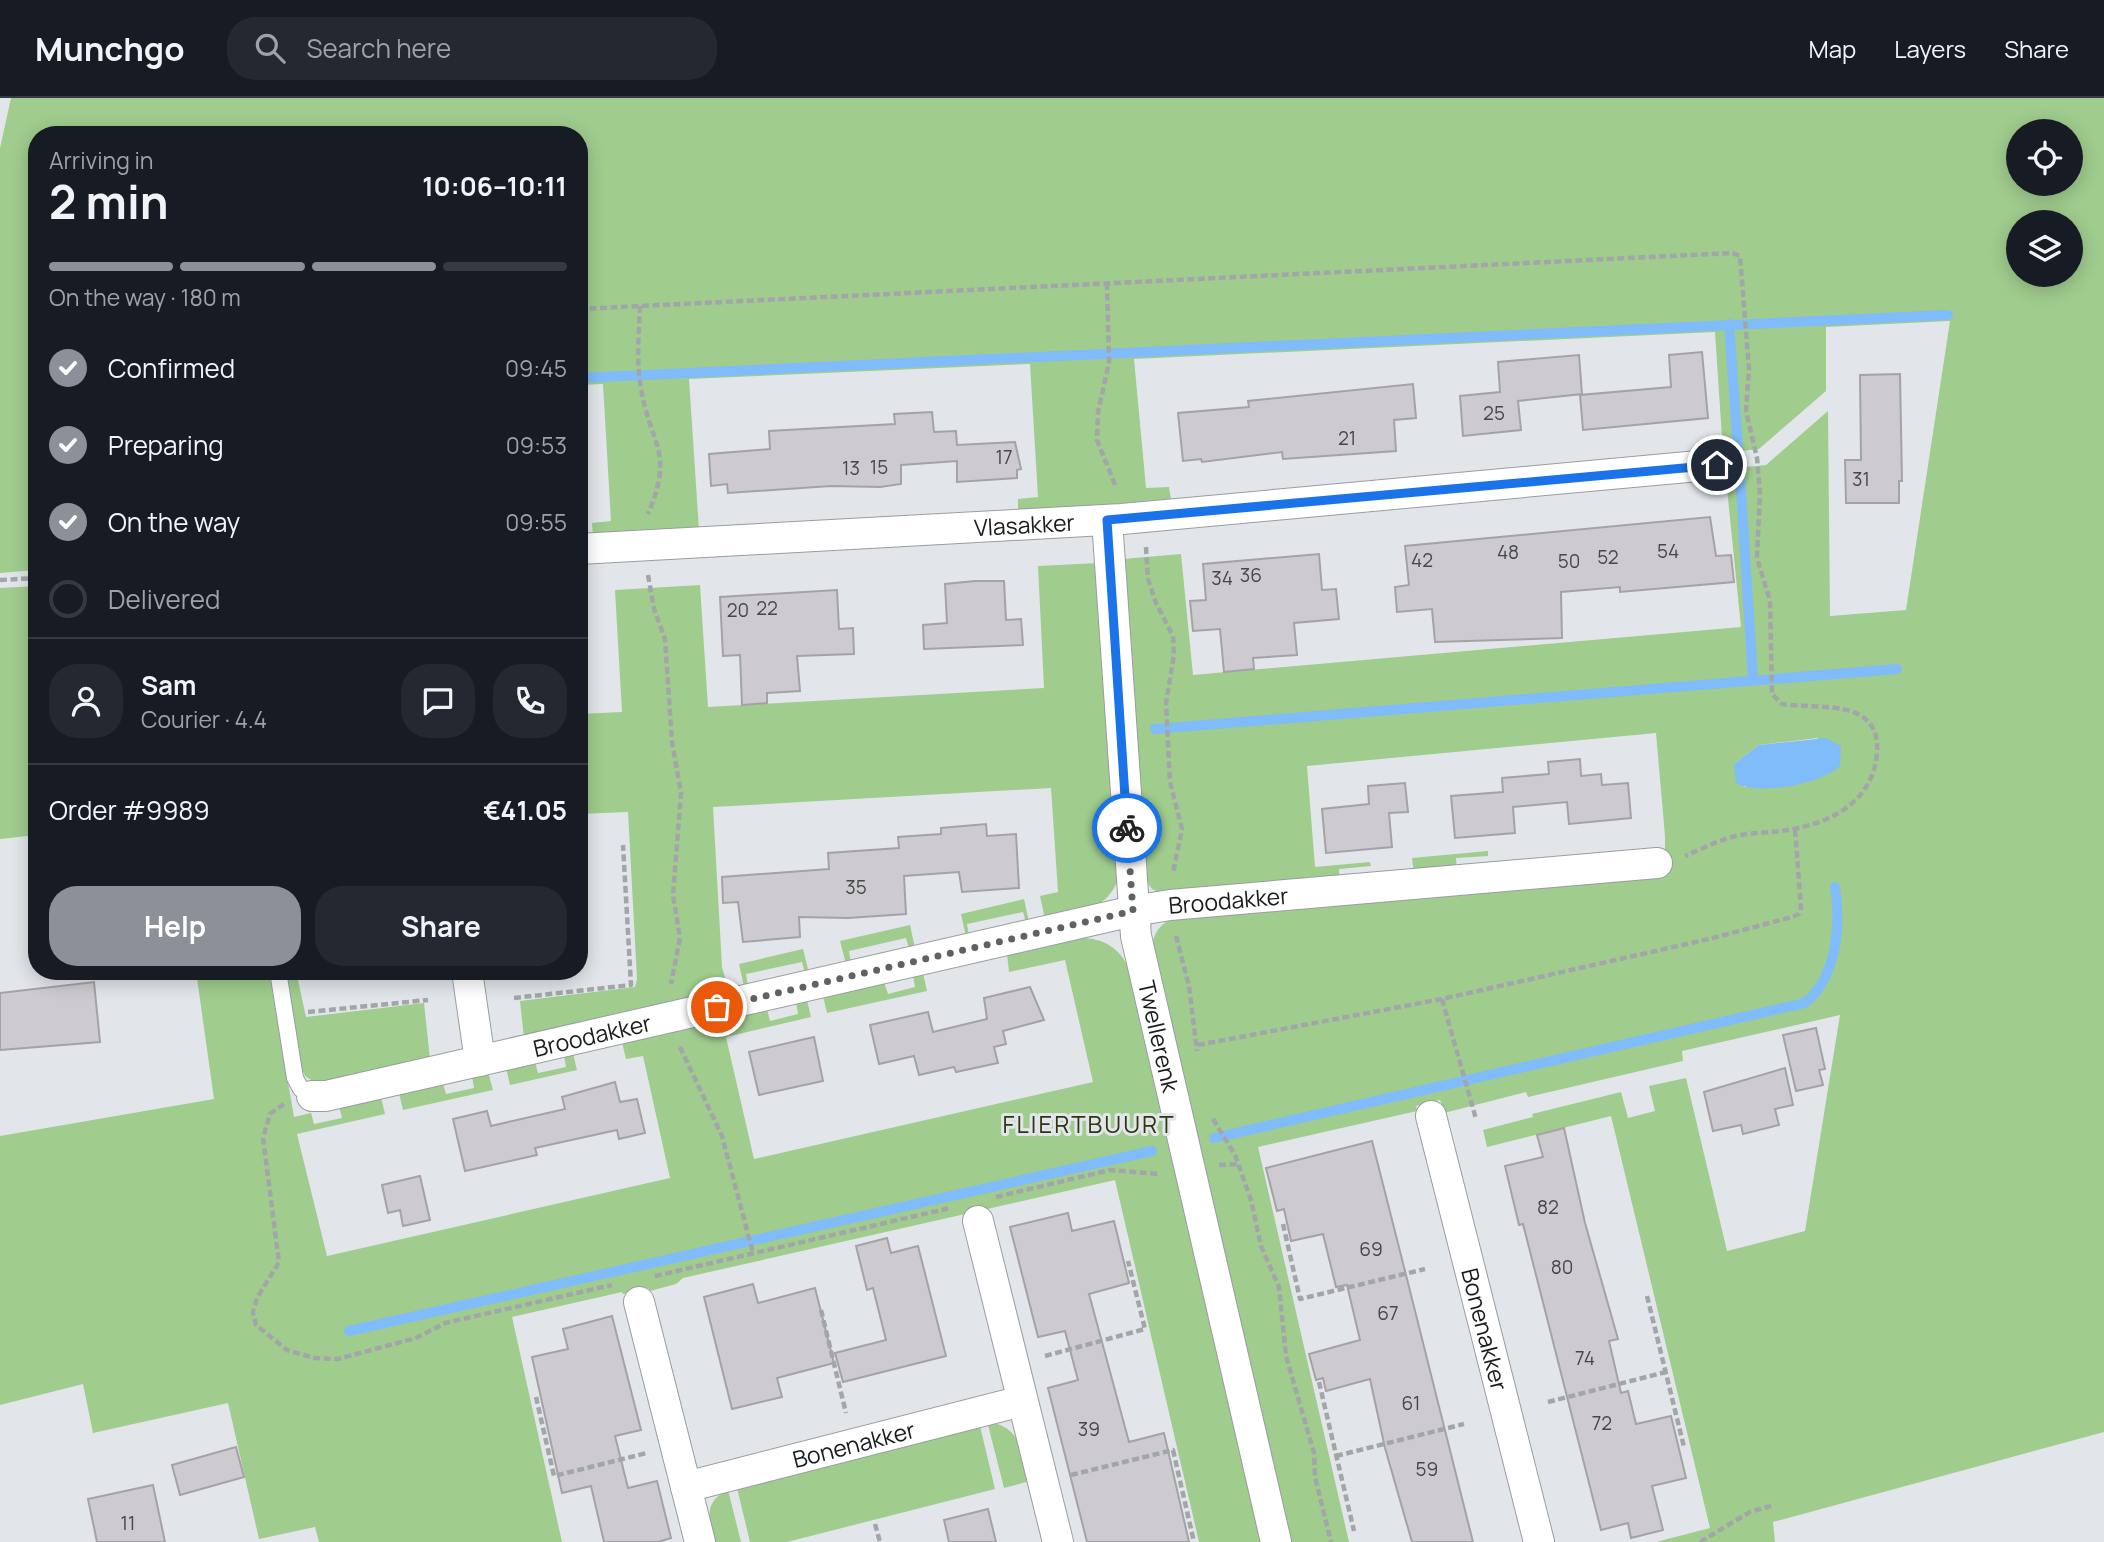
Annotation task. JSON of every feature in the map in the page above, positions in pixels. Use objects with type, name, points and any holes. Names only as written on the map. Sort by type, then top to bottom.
[{"type":"street","name":"Vlasakker","points":[[588,548],[1124,519],[1720,464]]},
{"type":"street","name":"Twellerenk","points":[[1124,519],[1133,911],[1189,1170],[1276,1542]]},
{"type":"street","name":"Broodakker","points":[[312,1096],[326,1096],[1133,911],[1170,905],[1657,863]]},
{"type":"street","points":[[468,980],[480,1060]]},
{"type":"street","name":"Bonenakker","points":[[1431,1116],[1539,1542]]},
{"type":"street","points":[[975,1209],[1058,1542]]},
{"type":"street","points":[[637,1287],[699,1542]]},
{"type":"street","name":"Bonenakker","points":[[686,1487],[1023,1401]]},
{"type":"lane","points":[[279,980],[295,1078],[301,1089],[312,1096]]},
{"type":"path","points":[[588,309],[1732,253],[1740,256],[1743,267],[1744,330],[1749,369],[1746,411],[1757,458],[1760,493],[1757,558],[1770,601],[1770,687],[1775,699],[1782,704],[1851,709],[1865,719],[1877,744],[1872,779],[1864,794],[1849,806],[1795,829],[1738,836],[1674,861],[1657,863]]},
{"type":"path","points":[[1107,284],[1108,362],[1098,412],[1097,440],[1115,483],[1124,519],[1156,603],[1173,636],[1167,716],[1168,742]]},
{"type":"path","points":[[640,306],[641,387],[662,462],[654,499],[645,520],[648,584],[665,639],[672,742],[681,793],[673,895],[680,938],[670,988],[671,1017],[682,1056],[722,1136],[752,1250]]},
{"type":"path","points":[[0,580],[28,578]]},
{"type":"path","points":[[1198,1045],[1442,999],[1709,939],[1792,917],[1799,914],[1801,908],[1795,829]]},
{"type":"path","points":[[514,998],[631,985],[623,845]]},
{"type":"path","points":[[1442,999],[1476,1119]]},
{"type":"path","points":[[307,1003],[309,1014],[428,1000]]},
{"type":"path","points":[[312,1096],[276,1109],[264,1129],[279,1262],[257,1298],[253,1312],[256,1325],[287,1350],[314,1357],[338,1359],[416,1338],[445,1324],[637,1287],[752,1250],[975,1209],[1110,1170],[1160,1174],[1239,1164]]},
{"type":"path","points":[[1215,1123],[1239,1164],[1251,1200],[1261,1247],[1279,1287],[1286,1356],[1314,1453],[1315,1477],[1331,1542]]},
{"type":"path","points":[[1283,1224],[1300,1300],[1425,1269]]},
{"type":"path","points":[[1014,1364],[1145,1329],[1128,1261]]},
{"type":"path","points":[[1647,1296],[1684,1447]]},
{"type":"path","points":[[821,1310],[854,1444]]},
{"type":"path","points":[[1548,1402],[1666,1372]]},
{"type":"path","points":[[1319,1382],[1354,1531]]},
{"type":"path","points":[[536,1397],[554,1476],[675,1446]]},
{"type":"path","points":[[1336,1456],[1464,1424]]},
{"type":"path","points":[[1043,1482],[1173,1450],[1194,1542]]},
{"type":"path","points":[[1700,1542],[1750,1512],[1774,1506]]},
{"type":"path","points":[[875,1524],[880,1542]]},
{"type":"green space","points":[[11,98],[2104,98],[2104,1432],[1773,1522],[1775,1542],[1656,1542],[1710,1528],[1611,1116],[1487,1147],[1483,1130],[1533,1117],[1532,1114],[1621,1092],[1628,1118],[1655,1111],[1649,1086],[1686,1078],[1727,1251],[1805,1231],[1840,1015],[1682,1051],[1683,1061],[1528,1097],[1526,1092],[1444,1113],[1440,1100],[1416,1106],[1417,1111],[1258,1147],[1349,1542],[1288,1542],[1152,947],[1161,926],[1180,915],[1665,851],[1665,836],[1656,733],[1307,766],[1315,867],[1370,862],[1371,866],[1339,869],[1340,881],[1165,895],[1152,889],[1143,877],[1123,559],[1181,554],[1193,675],[1741,627],[1725,469],[1766,465],[1828,411],[1830,616],[1906,610],[1950,321],[1826,327],[1826,391],[1759,449],[1723,453],[1715,332],[1134,359],[1146,488],[1169,487],[1171,500],[1018,512],[1018,499],[1038,497],[1030,364],[689,379],[699,530],[593,536],[592,523],[611,521],[603,384],[588,385],[588,126],[28,126],[28,571],[0,573],[0,148]],"holes":[[[1818,738],[1788,784],[1744,787],[1734,764],[1759,745]]]},
{"type":"green space","points":[[1098,563],[1118,879],[1106,898],[1089,909],[1045,919],[1040,896],[1058,892],[1051,788],[713,807],[722,967],[729,991],[524,1038],[520,1001],[635,987],[637,979],[628,812],[588,814],[588,714],[622,712],[615,590],[700,585],[708,707],[1044,688],[1038,566]]},
{"type":"green space","points":[[28,586],[28,836],[0,839],[0,588]]},
{"type":"green space","points":[[1488,851],[1488,856],[1456,858],[1457,870],[1414,874],[1412,858]]},
{"type":"green space","points":[[1024,899],[1029,922],[1026,923],[1023,912],[967,924],[969,936],[966,937],[961,914]]},
{"type":"green space","points":[[910,925],[915,948],[909,949],[906,938],[849,951],[851,963],[846,964],[840,941]]},
{"type":"green space","points":[[1085,938],[1112,947],[1129,968],[1262,1542],[1199,1542],[1115,1180],[683,1278],[676,1284],[650,1291],[648,1288],[623,1294],[622,1292],[512,1317],[562,1542],[319,1542],[315,1527],[259,1539],[228,1403],[93,1433],[83,1384],[0,1405],[0,1136],[214,1099],[197,980],[271,980],[294,1117],[311,1113],[314,1124],[342,1118],[339,1106],[381,1097],[385,1114],[297,1134],[327,1256],[670,1178],[643,1056],[626,1059],[622,1042],[767,1009],[770,1021],[798,1014],[796,1002],[807,1000],[811,1017],[726,1037],[754,1159],[1093,1082],[1065,960],[1009,972],[1007,954]]},
{"type":"green space","points":[[803,949],[809,973],[805,973],[802,962],[746,974],[748,986],[744,987],[739,964]]},
{"type":"green space","points":[[923,973],[927,991],[827,1013],[823,996],[884,982],[888,994],[915,987],[913,976]]},
{"type":"green space","points":[[287,980],[298,980],[306,1017],[424,1003],[430,1059],[316,1083],[305,1076]]},
{"type":"green space","points":[[573,1053],[577,1070],[510,1085],[506,1068],[535,1062],[538,1073],[566,1067],[564,1056]]},
{"type":"green space","points":[[488,1072],[493,1090],[403,1110],[399,1093],[443,1083],[446,1094],[474,1088],[472,1076]]},
{"type":"green space","points":[[997,1424],[1006,1428],[1017,1439],[1030,1481],[1004,1488],[988,1425]]},
{"type":"green space","points":[[980,1426],[995,1489],[787,1542],[750,1542],[737,1488]]},
{"type":"green space","points":[[728,1490],[741,1542],[713,1542],[709,1519],[711,1506]]},
{"type":"water","points":[[1826,738],[1841,746],[1840,766],[1819,778],[1774,788],[1746,787],[1736,783],[1734,764],[1759,745]]},
{"type":"building","points":[[1702,352],[1708,418],[1583,430],[1580,395],[1671,387],[1669,355]]},
{"type":"building","points":[[1579,355],[1582,394],[1518,401],[1521,430],[1463,436],[1460,396],[1500,392],[1498,362]]},
{"type":"building","points":[[1900,374],[1902,481],[1899,481],[1899,503],[1846,503],[1845,460],[1861,460],[1860,375]]},
{"type":"building","points":[[1413,384],[1416,418],[1394,420],[1396,451],[1283,459],[1282,452],[1202,462],[1201,459],[1183,461],[1178,413],[1249,407],[1248,401]]},
{"type":"building","points":[[932,412],[934,432],[956,431],[957,445],[1015,442],[1021,469],[1017,470],[1017,478],[957,482],[957,461],[901,465],[901,484],[880,487],[831,486],[728,493],[727,484],[711,486],[709,454],[770,449],[769,431],[895,424],[894,414]]},
{"type":"building","points":[[1710,517],[1716,556],[1731,555],[1734,582],[1620,592],[1620,587],[1561,592],[1562,638],[1435,642],[1432,609],[1397,612],[1395,587],[1409,585],[1405,546]]},
{"type":"building","points":[[1319,554],[1322,590],[1336,589],[1339,619],[1294,623],[1297,655],[1253,658],[1254,669],[1224,672],[1220,629],[1193,631],[1190,601],[1206,600],[1203,564]]},
{"type":"building","points":[[1004,581],[1006,620],[1021,619],[1023,645],[924,649],[923,625],[947,623],[945,584]]},
{"type":"building","points":[[837,590],[839,629],[853,628],[854,654],[797,656],[800,691],[767,693],[767,703],[742,705],[740,655],[723,656],[720,597]]},
{"type":"building","points":[[1580,759],[1581,776],[1601,774],[1602,785],[1628,783],[1631,818],[1569,824],[1567,802],[1513,807],[1515,833],[1455,838],[1451,796],[1503,792],[1502,778],[1549,774],[1548,762]]},
{"type":"building","points":[[1405,783],[1408,812],[1389,813],[1392,847],[1326,853],[1322,809],[1369,804],[1368,786]]},
{"type":"building","points":[[986,824],[987,836],[1016,834],[1019,888],[962,892],[959,872],[904,876],[906,914],[848,918],[799,917],[800,937],[743,942],[738,902],[723,903],[722,877],[829,869],[828,853],[899,848],[898,837],[941,834],[941,828]]},
{"type":"building","points":[[94,982],[100,1042],[0,1050],[0,993]]},
{"type":"building","points":[[1030,987],[1044,1020],[1003,1031],[1006,1044],[994,1047],[998,1063],[956,1072],[954,1067],[919,1075],[914,1056],[879,1064],[870,1025],[928,1012],[933,1032],[987,1019],[984,998]]},
{"type":"building","points":[[1816,1028],[1825,1069],[1819,1070],[1823,1085],[1796,1091],[1783,1035]]},
{"type":"building","points":[[814,1037],[823,1081],[759,1095],[749,1052]]},
{"type":"building","points":[[1785,1068],[1793,1105],[1775,1109],[1779,1125],[1743,1134],[1741,1125],[1713,1131],[1704,1092]]},
{"type":"building","points":[[615,1082],[620,1102],[637,1099],[645,1133],[619,1139],[617,1130],[535,1148],[537,1155],[465,1171],[453,1119],[487,1111],[491,1126],[565,1109],[562,1097]]},
{"type":"building","points":[[1564,1128],[1585,1223],[1618,1339],[1609,1341],[1621,1393],[1628,1391],[1636,1424],[1671,1416],[1686,1478],[1652,1486],[1663,1530],[1631,1538],[1628,1523],[1601,1530],[1523,1224],[1519,1225],[1505,1166],[1543,1157],[1537,1135]]},
{"type":"building","points":[[1372,1141],[1473,1542],[1412,1542],[1385,1448],[1370,1379],[1326,1391],[1323,1378],[1316,1380],[1309,1354],[1360,1340],[1347,1285],[1336,1287],[1323,1234],[1291,1241],[1284,1209],[1277,1211],[1266,1168]]},
{"type":"building","points":[[420,1176],[430,1220],[403,1226],[400,1210],[388,1213],[382,1185]]},
{"type":"building","points":[[1068,1213],[1072,1231],[1114,1221],[1129,1283],[1089,1294],[1129,1442],[1164,1433],[1189,1542],[1087,1542],[1048,1388],[1078,1380],[1065,1331],[1038,1337],[1010,1227]]},
{"type":"building","points":[[887,1238],[891,1253],[918,1246],[946,1356],[843,1382],[835,1353],[886,1340],[873,1288],[867,1290],[856,1246]]},
{"type":"building","points":[[753,1284],[758,1303],[815,1288],[834,1363],[777,1378],[782,1397],[732,1409],[704,1297]]},
{"type":"building","points":[[612,1316],[641,1430],[615,1436],[628,1488],[657,1481],[671,1538],[658,1542],[604,1542],[591,1486],[562,1493],[532,1357],[568,1349],[563,1329]]},
{"type":"building","points":[[236,1447],[244,1477],[180,1495],[172,1465]]},
{"type":"building","points":[[153,1485],[165,1542],[97,1542],[88,1499]]},
{"type":"building","points":[[988,1509],[996,1542],[949,1542],[944,1520]]},
{"type":"waterway","points":[[588,378],[1948,315]]},
{"type":"waterway","points":[[1729,324],[1738,448]]},
{"type":"waterway","points":[[1740,474],[1753,680]]},
{"type":"waterway","points":[[1155,729],[1897,669]]},
{"type":"waterway","points":[[1214,1138],[1805,1003],[1824,979],[1834,950],[1837,934],[1835,887]]},
{"type":"waterway","points":[[349,1331],[1152,1151]]},
{"type":"way so far","points":[[717,1007],[1133,911],[1127,828]]},
{"type":"district","name":"FLIERTBUURT","points":[[1089,1123]]},
{"type":"route","points":[[1127,828],[1107,520],[1717,465]]}]
